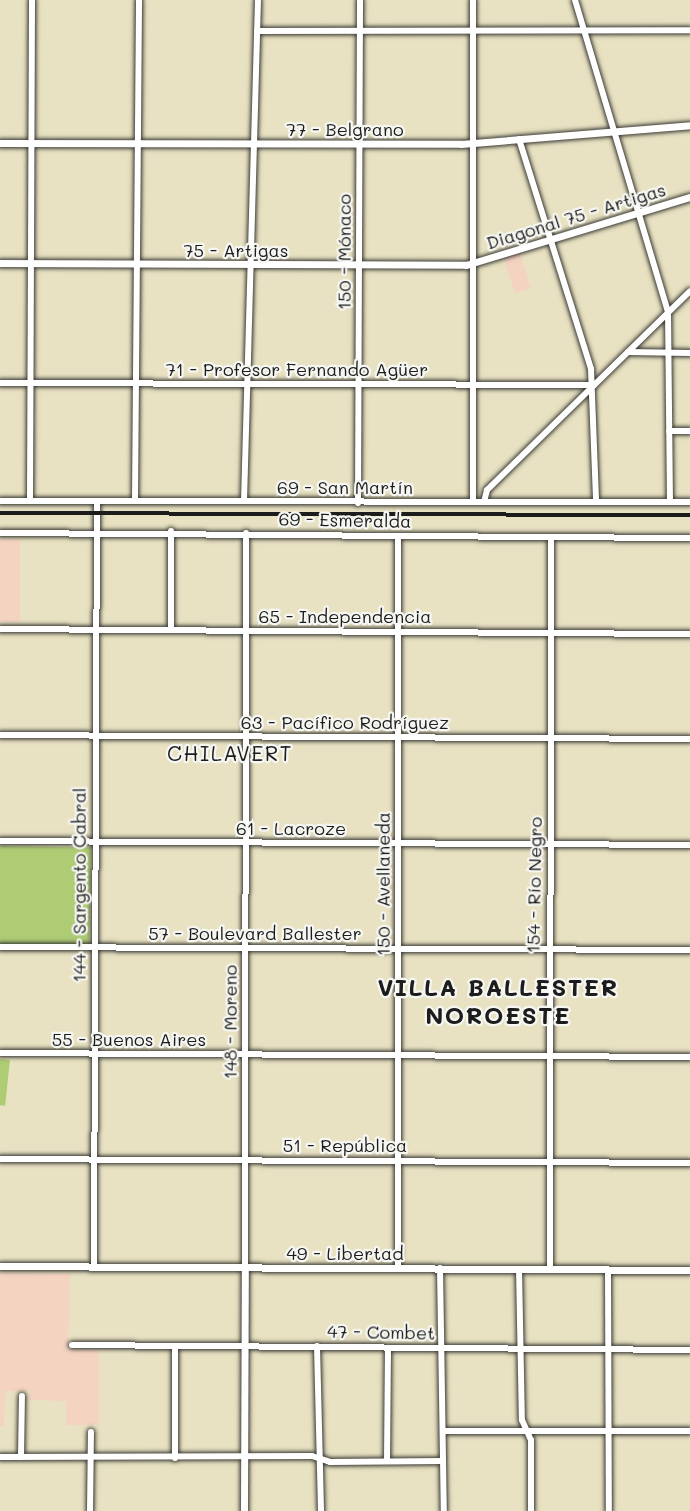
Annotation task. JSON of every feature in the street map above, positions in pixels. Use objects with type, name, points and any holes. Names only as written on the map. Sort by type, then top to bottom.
[{"type":"street","points":[[30,501],[32,0]]},
{"type":"street","points":[[135,501],[138,384],[139,0]]},
{"type":"street","points":[[244,501],[258,0]]},
{"type":"street","name":"150 - Mónaco","points":[[358,503],[360,0]]},
{"type":"street","points":[[473,0],[471,264],[473,502]]},
{"type":"street","points":[[576,0],[582,31],[668,312],[670,502]]},
{"type":"street","points":[[257,31],[690,30]]},
{"type":"street","name":"77 - Belgrano","points":[[0,143],[472,144],[690,125]]},
{"type":"street","points":[[519,139],[552,241],[594,385],[596,502]]},
{"type":"street","name":"Diagonal 75 - Artigas","points":[[471,264],[690,197]]},
{"type":"street","name":"75 - Artigas","points":[[0,263],[471,264]]},
{"type":"street","points":[[484,502],[487,490],[690,291]]},
{"type":"street","points":[[628,352],[690,353]]},
{"type":"street","name":"71 - Profesor Fernando Agüer","points":[[0,383],[594,385]]},
{"type":"street","points":[[669,431],[690,431]]},
{"type":"street","name":"69 - San Martín","points":[[0,501],[690,502]]},
{"type":"street","name":"144 - Sargento Cabral","points":[[94,1267],[94,629],[97,502]]},
{"type":"street","points":[[171,531],[171,629]]},
{"type":"street","name":"69 - Esmeralda","points":[[0,533],[171,531],[398,536],[690,538]]},
{"type":"street","name":"148 - Moreno","points":[[244,1511],[246,533]]},
{"type":"street","name":"150 - Avellaneda","points":[[398,536],[396,1160],[398,1267]]},
{"type":"street","name":"154 - Río Negro","points":[[550,1269],[548,949],[551,538]]},
{"type":"street","name":"65 - Independencia","points":[[0,629],[690,634]]},
{"type":"street","name":"63 - Pacífico Rodríguez","points":[[0,735],[690,739]]},
{"type":"street","name":"61 - Lacroze","points":[[0,841],[690,845]]},
{"type":"street","name":"57 - Boulevard Ballester","points":[[0,947],[690,950]]},
{"type":"street","name":"55 - Buenos Aires","points":[[0,1053],[690,1057]]},
{"type":"street","name":"51 - República","points":[[0,1159],[690,1163]]},
{"type":"street","name":"49 - Libertad","points":[[0,1266],[690,1270]]},
{"type":"street","points":[[440,1268],[444,1511]]},
{"type":"street","points":[[519,1269],[522,1420],[531,1440],[531,1511]]},
{"type":"street","points":[[608,1269],[609,1511]]},
{"type":"street","name":"47 - Combet","points":[[72,1345],[690,1350]]},
{"type":"street","points":[[175,1346],[175,1458]]},
{"type":"street","points":[[317,1346],[321,1511]]},
{"type":"street","points":[[387,1461],[388,1348]]},
{"type":"street","points":[[21,1457],[22,1396]]},
{"type":"street","points":[[442,1431],[527,1429],[690,1431]]},
{"type":"street","points":[[90,1432],[90,1511]]},
{"type":"street","points":[[0,1457],[244,1457],[443,1461]]},
{"type":"shaded area","points":[[520,253],[531,288],[515,293],[504,258]]},
{"type":"shaded area","points":[[0,539],[20,539],[20,622],[0,622]]},
{"type":"shaded area","points":[[0,1273],[70,1274],[68,1349],[99,1350],[99,1425],[66,1425],[66,1401],[29,1400],[29,1391],[5,1391],[4,1426],[0,1426]]},
{"type":"green space","points":[[0,846],[91,848],[89,947],[0,945]]},
{"type":"green space","points":[[0,1059],[10,1060],[5,1106],[0,1105]]},
{"type":"railway","points":[[0,513],[690,515]]},
{"type":"district","name":"CHILAVERT","points":[[230,753]]},
{"type":"district","name":"VILLA BALLESTER NOROESTE","points":[[498,1001]]}]
